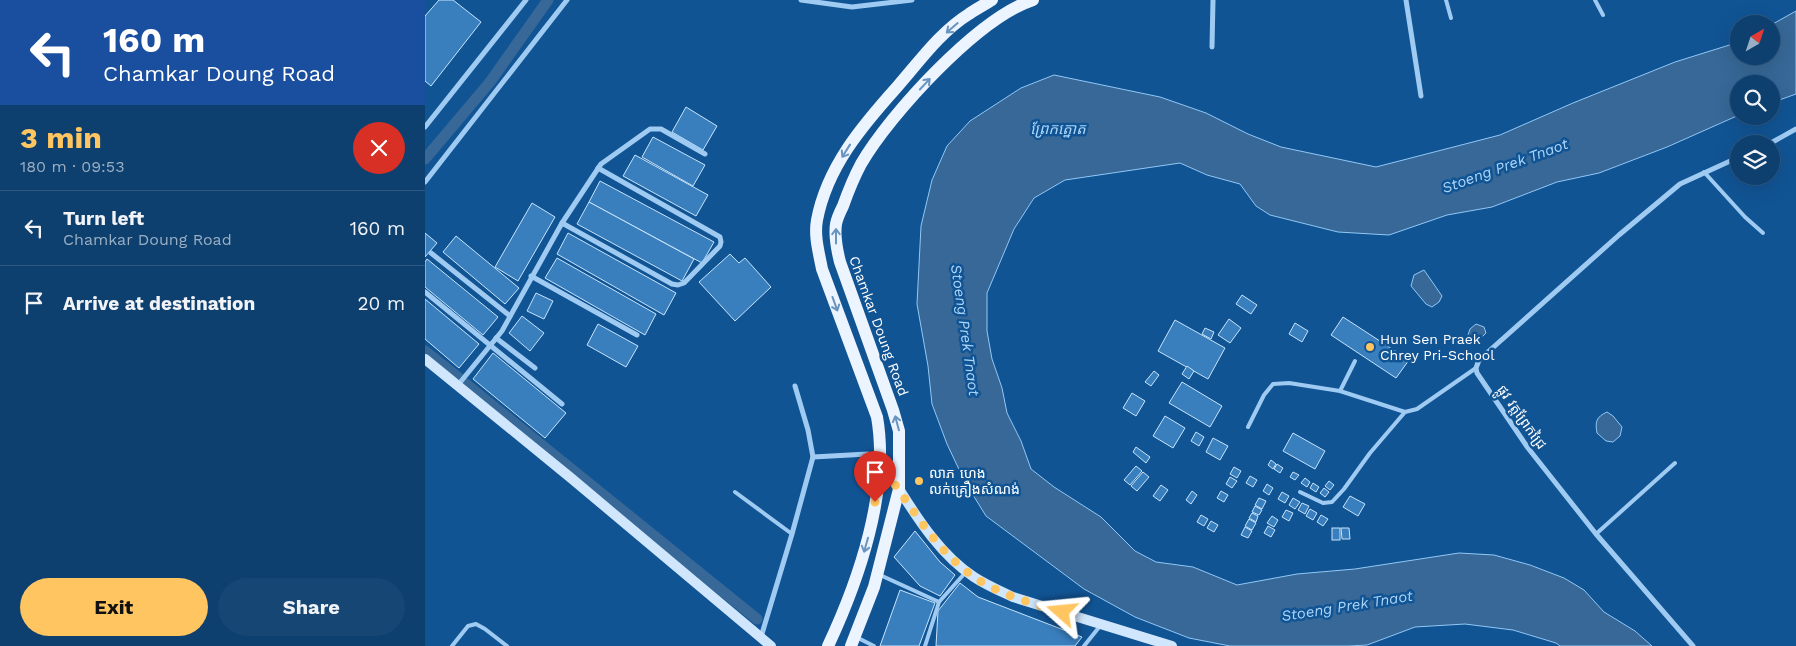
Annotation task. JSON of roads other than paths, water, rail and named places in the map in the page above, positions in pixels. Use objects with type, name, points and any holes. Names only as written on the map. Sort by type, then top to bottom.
[{"type":"main road","points":[[828,646],[857,579],[873,521],[880,464],[881,435],[877,417],[822,269],[817,249],[817,221],[827,188],[845,152],[862,127],[938,40],[968,14],[992,0]]},
{"type":"main road","name":"Chamkar Doung Road","points":[[853,641],[878,574],[899,489],[899,431],[840,262],[836,244],[836,224],[846,196],[861,164],[903,106],[952,56],[980,32],[1006,13],[1031,0]]},
{"type":"main road","points":[[890,94],[903,106]]},
{"type":"street","points":[[425,127],[527,0]]},
{"type":"street","points":[[425,182],[567,0]]},
{"type":"street","points":[[801,0],[852,7],[912,0]]},
{"type":"street","points":[[1212,47],[1213,0]]},
{"type":"street","points":[[1406,0],[1421,96]]},
{"type":"street","points":[[458,385],[496,338],[562,222],[598,168],[650,129],[661,129],[705,154]]},
{"type":"street","points":[[1780,138],[1796,129]]},
{"type":"street","points":[[1476,368],[1479,360],[1619,235],[1680,184],[1730,161]]},
{"type":"street","points":[[562,222],[672,284],[678,285],[684,283],[720,246],[720,237],[598,168]]},
{"type":"street","points":[[431,253],[510,316]]},
{"type":"street","points":[[531,276],[637,335]]},
{"type":"street","points":[[425,292],[562,404]]},
{"type":"street","points":[[496,338],[535,368]]},
{"type":"street","points":[[425,358],[771,646]]},
{"type":"street","name":"ផ្លូវ វត្តព្រែកជ្រៃ","points":[[1476,368],[1528,448],[1596,534],[1693,646]]},
{"type":"street","points":[[761,638],[793,534],[813,457],[808,430],[795,386]]},
{"type":"street","points":[[813,457],[869,454],[880,464],[918,519],[947,553],[966,571],[990,586],[1013,597],[1101,625],[1149,643],[1172,646]]},
{"type":"lane","points":[[1447,0],[1451,18]]},
{"type":"lane","points":[[1595,0],[1603,15]]},
{"type":"lane","points":[[1704,172],[1745,217],[1763,232]]},
{"type":"lane","points":[[1340,392],[1355,361]]},
{"type":"lane","points":[[1248,428],[1264,395],[1273,384],[1289,383],[1340,392],[1405,412],[1417,409],[1476,368]]},
{"type":"lane","points":[[1300,492],[1323,503],[1332,502],[1345,489],[1370,452],[1405,412]]},
{"type":"lane","points":[[1596,534],[1675,463]]},
{"type":"lane","points":[[735,492],[793,534]]},
{"type":"lane","points":[[925,646],[939,602],[966,571]]},
{"type":"lane","points":[[878,574],[939,602]]},
{"type":"lane","points":[[452,646],[468,626],[476,624],[507,646]]},
{"type":"lane","points":[[1084,646],[1101,625]]},
{"type":"lane","points":[[853,641],[874,646]]},
{"type":"water","name":"ព្រែកត្នោត","points":[[1796,11],[1796,94],[1780,100],[1780,75],[1730,75],[1730,119],[1667,147],[1599,173],[1557,182],[1492,207],[1447,215],[1389,235],[1338,232],[1270,215],[1256,206],[1240,184],[1207,175],[1180,163],[1065,180],[1034,198],[1014,229],[987,293],[987,331],[992,359],[1002,388],[1007,413],[1021,441],[1031,469],[1054,487],[1101,517],[1135,551],[1156,562],[1193,567],[1237,585],[1297,574],[1355,569],[1459,553],[1494,555],[1530,565],[1564,578],[1584,590],[1604,612],[1635,631],[1652,646],[1560,646],[1556,643],[1513,630],[1465,624],[1415,627],[1367,645],[1348,646],[1230,646],[1189,638],[1135,617],[1084,589],[986,516],[965,482],[947,444],[932,404],[928,366],[917,304],[921,226],[932,180],[947,146],[970,121],[1021,88],[1054,75],[1160,97],[1206,113],[1248,134],[1281,147],[1376,167],[1500,135],[1675,62],[1730,45],[1730,65],[1780,65],[1780,20]]},
{"type":"water","points":[[1424,270],[1442,296],[1439,302],[1432,307],[1426,304],[1411,286],[1414,275]]},
{"type":"water","points":[[1476,324],[1484,327],[1486,333],[1478,341],[1468,335],[1470,329]]},
{"type":"water","points":[[1607,412],[1622,427],[1620,436],[1613,442],[1606,441],[1597,433],[1597,420]]},
{"type":"waterway","points":[[425,159],[490,82],[548,0]]},
{"type":"waterway","points":[[425,351],[459,378]]},
{"type":"waterway","points":[[466,384],[757,619]]},
{"type":"place","name":"Hun Sen Praek Chrey Pri-School","points":[[1370,347]]},
{"type":"place","name":"លាភ ហេង លក់គ្រឿងសំណង់","points":[[919,481]]},
{"type":"water label","name":"Stoeng Prek Tnaot","points":[[1505,166]]},
{"type":"water label","name":"Stoeng Prek Tnaot","points":[[965,330]]},
{"type":"water label","name":"Stoeng Prek Tnaot","points":[[1347,606]]}]
